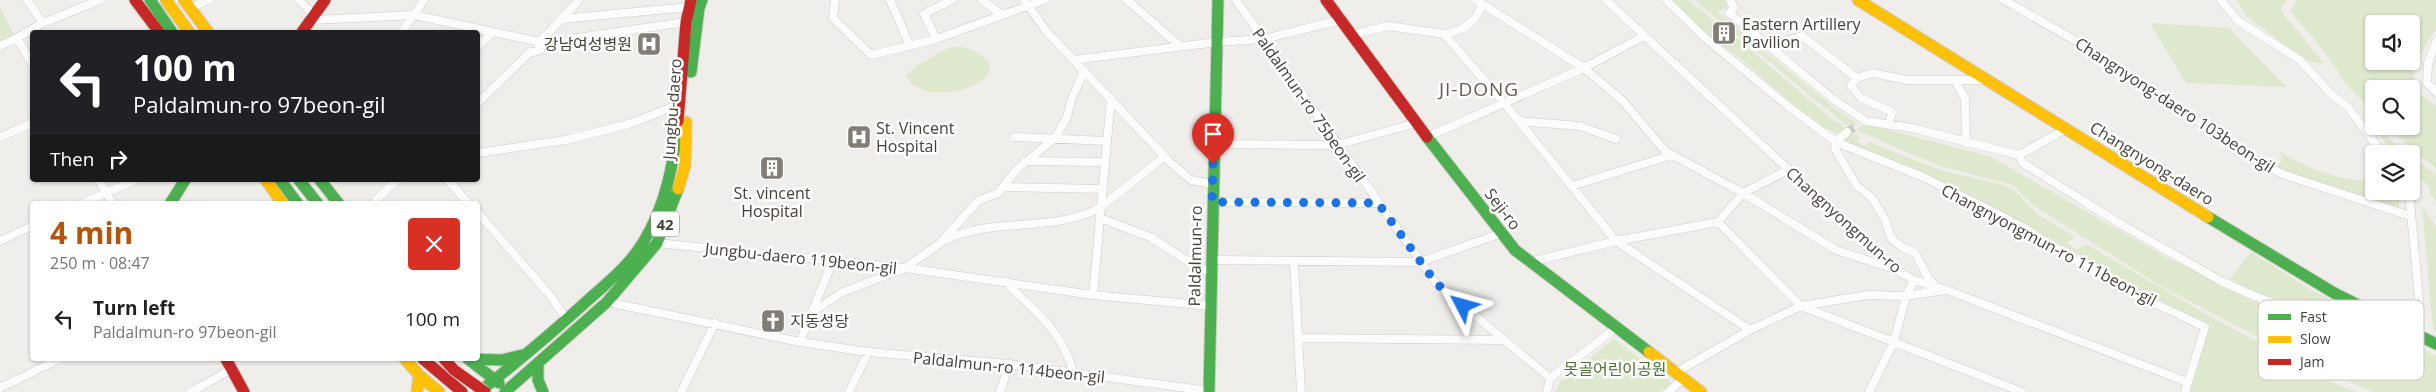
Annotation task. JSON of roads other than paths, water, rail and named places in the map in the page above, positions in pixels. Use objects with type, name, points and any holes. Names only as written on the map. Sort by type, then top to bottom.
[{"type":"main road","points":[[136,0],[158,30]]},
{"type":"main road","points":[[150,0],[171,30]]},
{"type":"main road","points":[[166,0],[188,30]]},
{"type":"main road","points":[[304,30],[325,0]]},
{"type":"main road","name":"Jungbu-daero","points":[[509,391],[607,302],[657,243],[672,209],[685,166],[686,121],[691,69],[699,8],[702,0]]},
{"type":"main road","name":"Paldalmun-ro","points":[[1209,392],[1213,144],[1218,0]]},
{"type":"main road","name":"Seji-ro","points":[[1326,0],[1416,123],[1515,250],[1701,392]]},
{"type":"main road","name":"Changnyong-daero","points":[[1861,1],[1984,80],[2348,300]]},
{"type":"main road","points":[[187,4],[206,30]]},
{"type":"main road","name":"Jungbu-daero","points":[[479,392],[531,352],[567,320],[616,275],[643,242],[655,219],[675,156],[686,22],[690,4]]},
{"type":"main road","points":[[172,201],[184,182]]},
{"type":"main road","points":[[268,182],[282,201]]},
{"type":"main road","points":[[282,182],[296,201]]},
{"type":"main road","points":[[301,182],[316,201]]},
{"type":"main road","points":[[322,182],[337,201]]},
{"type":"main road","name":"Changnyong-daero","points":[[2424,338],[2436,344]]},
{"type":"main road","points":[[480,359],[502,360],[531,352]]},
{"type":"main road","points":[[407,361],[419,375],[439,392]]},
{"type":"main road","points":[[425,361],[462,392]]},
{"type":"main road","points":[[446,361],[454,370],[485,392]]},
{"type":"main road","points":[[471,361],[509,391]]},
{"type":"main road","points":[[538,363],[538,380],[543,392]]},
{"type":"main road","points":[[229,364],[244,392]]},
{"type":"main road","points":[[417,392],[419,375]]},
{"type":"street","points":[[27,0],[43,23]]},
{"type":"street","points":[[31,30],[43,23],[100,0]]},
{"type":"street","points":[[187,4],[209,0]]},
{"type":"street","points":[[299,0],[309,10],[312,20],[414,14],[540,42]]},
{"type":"street","points":[[403,30],[424,0]]},
{"type":"street","points":[[480,101],[540,42],[579,0]]},
{"type":"street","points":[[835,0],[833,18],[871,55],[936,40],[1002,15],[1026,3],[1044,0]]},
{"type":"street","points":[[890,0],[910,46]]},
{"type":"street","points":[[936,40],[924,14],[952,0]]},
{"type":"street","points":[[982,0],[1002,15]]},
{"type":"street","points":[[1127,0],[1180,46]]},
{"type":"street","name":"Paldalmun-ro 75beon-gil","points":[[1236,0],[1436,283],[1550,378]]},
{"type":"street","name":"Changnyongmun-ro","points":[[1606,0],[1898,271],[1914,280],[1947,290],[2187,382]]},
{"type":"street","name":"Changnyongmun-ro 111beon-gil","points":[[1666,0],[1703,36],[1719,47],[1789,107],[1836,142],[1921,176],[1994,212],[2024,228],[2115,285],[2205,327],[2187,382]]},
{"type":"street","points":[[1730,0],[1734,8],[1729,13],[1832,99],[1865,121],[1912,128],[2019,155],[2066,129]]},
{"type":"street","name":"Changnyong-daero 103beon-gil","points":[[2004,0],[2083,45],[2264,165],[2285,175],[2410,216]]},
{"type":"street","points":[[2221,0],[2238,21],[2300,60],[2332,95],[2348,107],[2376,145]]},
{"type":"street","points":[[1351,35],[1388,26],[1444,34],[1457,33],[1470,25],[1479,2],[1584,68],[1623,101],[1665,151],[1743,193],[1836,250],[1898,271]]},
{"type":"street","points":[[1026,3],[1047,32],[1165,156],[1192,180],[1213,184]]},
{"type":"street","name":"Jungbu-daero","points":[[562,19],[690,4]]},
{"type":"street","points":[[1073,60],[1180,46],[1263,39],[1340,20]]},
{"type":"street","points":[[527,54],[577,38],[607,32],[686,22]]},
{"type":"street","points":[[0,46],[30,30]]},
{"type":"street","points":[[480,44],[493,32]]},
{"type":"street","points":[[1444,34],[1505,104],[1616,241],[1750,330]]},
{"type":"street","points":[[1427,137],[1584,68],[1644,36]]},
{"type":"street","points":[[1770,46],[1802,36],[1857,78]]},
{"type":"street","points":[[17,38],[30,61]]},
{"type":"street","points":[[2436,42],[2428,63],[2427,83],[2436,92]]},
{"type":"street","points":[[939,244],[978,201],[998,193],[1025,161],[1054,138],[1067,117],[1072,98],[1084,71]]},
{"type":"street","points":[[1889,125],[1892,112],[1861,98],[1851,86],[1857,78],[1872,73],[1908,80],[1984,80]]},
{"type":"street","points":[[1955,81],[1965,98],[1966,143]]},
{"type":"street","points":[[1093,295],[1111,98]]},
{"type":"street","points":[[480,153],[566,140],[630,124],[680,104]]},
{"type":"street","points":[[1857,126],[1865,121]]},
{"type":"street","points":[[1519,122],[1580,126],[1616,139]]},
{"type":"street","points":[[1213,144],[1337,145],[1416,123]]},
{"type":"street","points":[[0,137],[30,124]]},
{"type":"street","points":[[1846,132],[1836,142],[1835,149],[1857,186],[1872,198],[1885,219],[1891,238],[1902,247],[1915,253],[1927,276],[1936,287]]},
{"type":"street","points":[[1014,137],[1107,141]]},
{"type":"street","points":[[1572,186],[1672,155]]},
{"type":"street","points":[[2019,155],[2023,163],[2122,225],[2221,281],[2262,300]]},
{"type":"street","points":[[905,268],[950,237],[984,227],[1072,220],[1101,207],[1165,156]]},
{"type":"street","points":[[1025,161],[1105,162]]},
{"type":"street","points":[[1530,262],[1616,241],[1718,222],[1743,193],[1788,170]]},
{"type":"street","points":[[100,182],[111,201]]},
{"type":"street","points":[[87,201],[130,182]]},
{"type":"street","points":[[375,201],[395,182]]},
{"type":"street","points":[[450,182],[466,201]]},
{"type":"street","points":[[1003,187],[1102,189]]},
{"type":"street","points":[[2409,200],[2419,300]]},
{"type":"street","points":[[1212,202],[1378,203]]},
{"type":"street","points":[[480,215],[548,294],[567,320]]},
{"type":"street","points":[[1100,218],[1142,233],[1191,263],[1211,272]]},
{"type":"street","points":[[1718,222],[1802,306],[2022,392]]},
{"type":"street","points":[[0,241],[30,227]]},
{"type":"street","points":[[1211,260],[1420,262],[1502,234]]},
{"type":"street","name":"Jungbu-daero 119beon-gil","points":[[657,243],[905,268]]},
{"type":"street","points":[[800,342],[833,260]]},
{"type":"street","points":[[1294,261],[1301,392]]},
{"type":"street","points":[[905,268],[1093,295],[1210,306]]},
{"type":"street","name":"Jungbu-daero 119beon-gil","points":[[812,312],[843,292],[905,268]]},
{"type":"street","points":[[1869,392],[1894,341],[1906,296],[1914,280]]},
{"type":"street","points":[[1005,282],[1053,327],[1063,341],[1072,362],[1073,372]]},
{"type":"street","points":[[1668,392],[1679,376],[1750,330],[1802,306],[1868,296],[1906,296],[1947,290]]},
{"type":"street","name":"Paldalmun-ro 114beon-gil","points":[[607,302],[800,342],[868,352],[1009,364],[1209,392]]},
{"type":"street","points":[[681,392],[715,323]]},
{"type":"street","points":[[1547,392],[1550,378],[1616,328]]},
{"type":"street","points":[[1298,338],[1504,340]]},
{"type":"street","points":[[849,392],[868,352]]},
{"type":"street","points":[[0,388],[54,361]]},
{"type":"street","points":[[191,392],[229,364]]},
{"type":"street","points":[[1000,392],[1009,364]]},
{"type":"street","points":[[2185,392],[2187,382]]},
{"type":"tunnel","points":[[1847,132],[1857,126]]},
{"type":"place","name":"Eastern Artillery Pavilion","points":[[1724,33]]},
{"type":"place","name":"강남여성병원","points":[[649,44]]},
{"type":"place","name":"St. Vincent Hospital","points":[[859,137]]},
{"type":"place","name":"St. vincent Hospital","points":[[772,168]]},
{"type":"place","name":"지동성당","points":[[773,321]]},
{"type":"district","name":"JI-DONG","points":[[1479,89]]},
{"type":"park label","name":"못골어린이공원","points":[[1615,369]]}]
